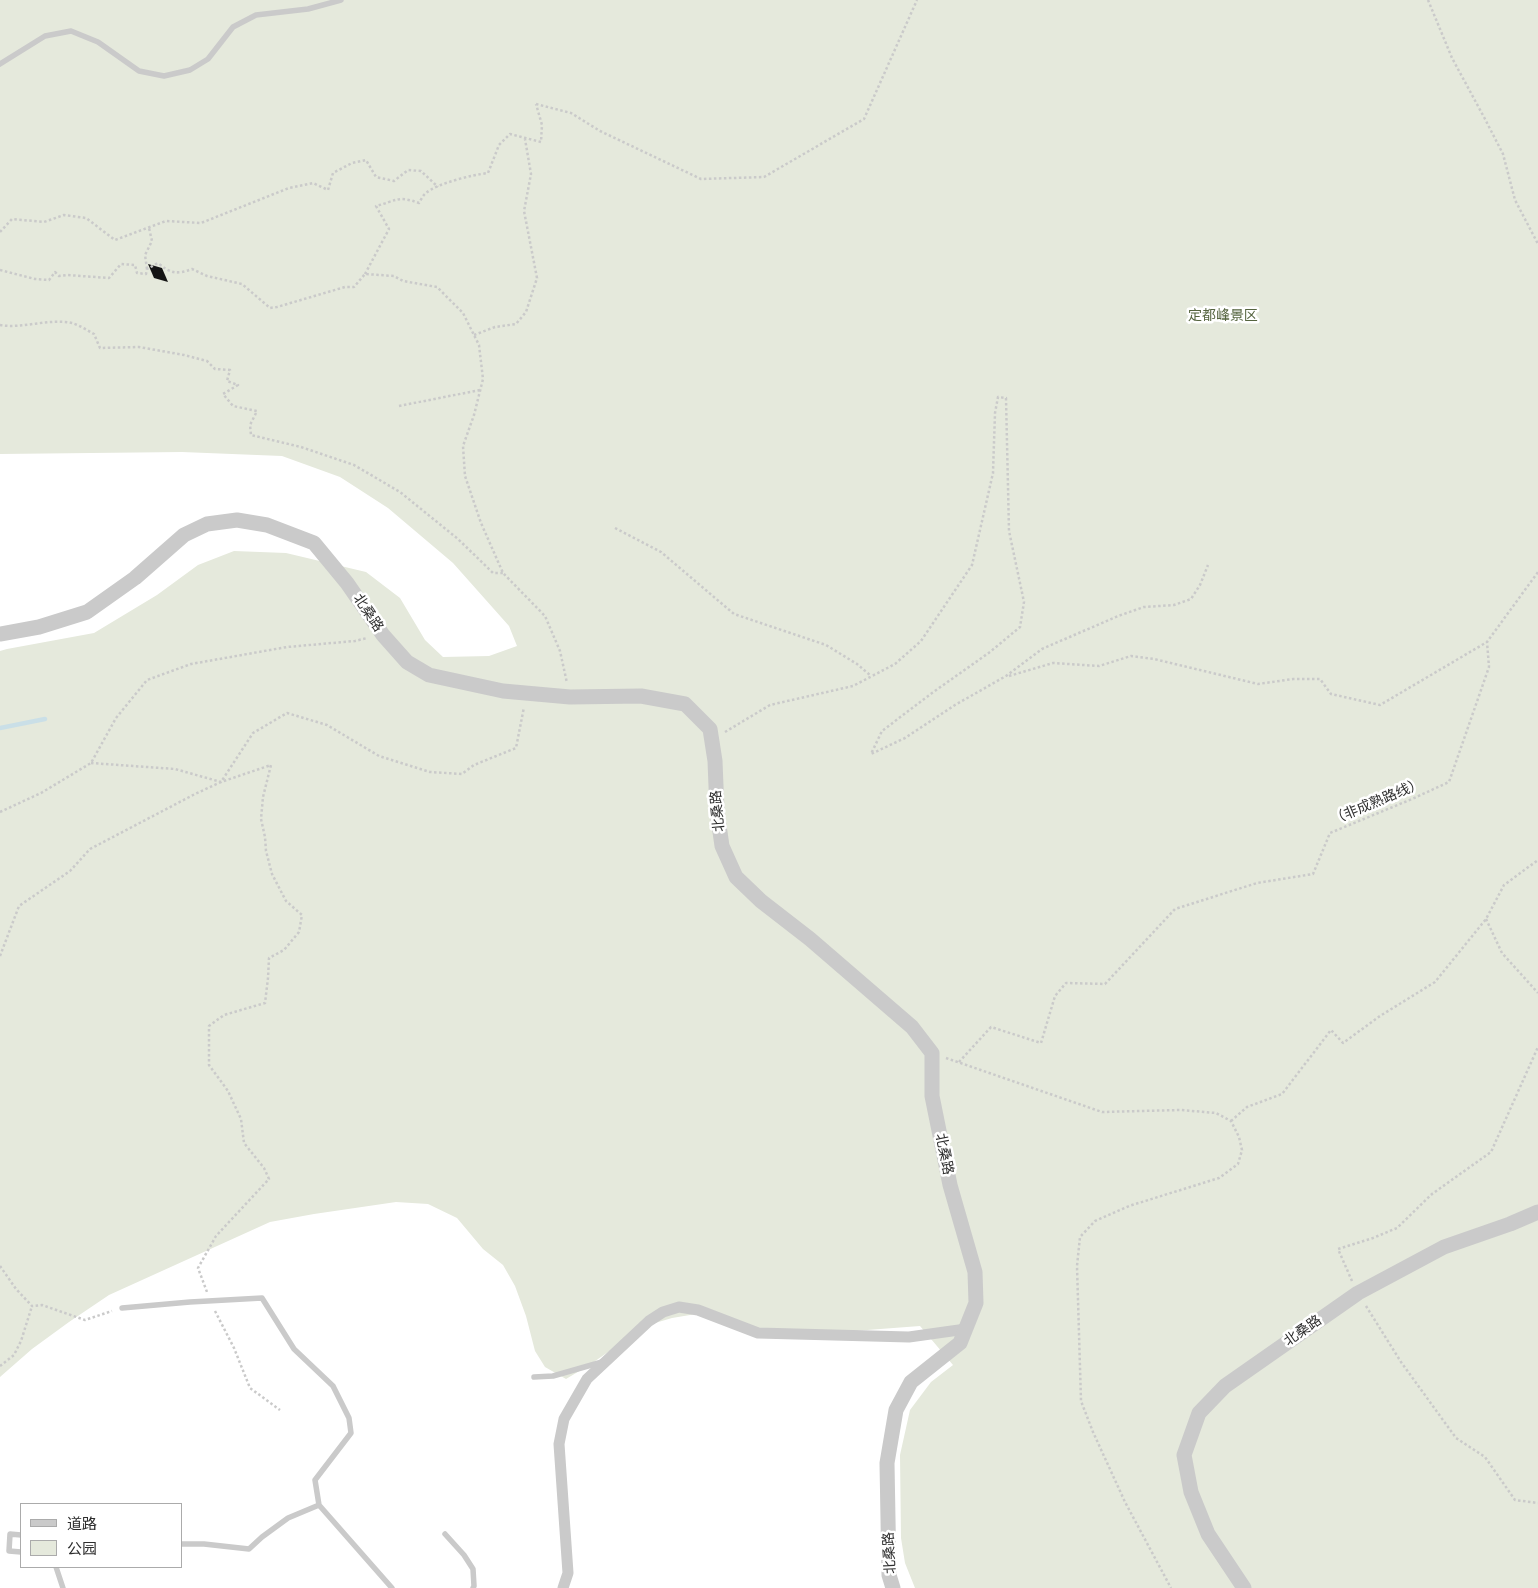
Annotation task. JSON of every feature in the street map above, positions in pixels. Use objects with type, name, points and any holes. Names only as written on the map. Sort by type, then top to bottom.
[{"type":"street","name":"北桑路","points":[[0,634],[39,627],[87,612],[135,578],[184,535],[207,524],[237,520],[267,525],[314,543],[347,582],[383,635],[407,662],[429,675],[504,691],[570,697],[641,696],[685,704],[710,729],[715,761],[717,811],[722,846],[736,876],[761,901],[817,944],[912,1027],[932,1053],[932,1096],[950,1186],[975,1272],[976,1303],[960,1343],[911,1382],[896,1410],[887,1463],[889,1575],[893,1588]]},
{"type":"street","name":"北桑路","points":[[1244,1588],[1208,1534],[1191,1492],[1184,1455],[1199,1413],[1225,1386],[1358,1293],[1444,1247],[1538,1212]]},
{"type":"street","points":[[563,1588],[568,1573],[559,1444],[564,1419],[587,1379],[649,1321],[663,1312],[679,1307],[698,1310],[758,1333],[909,1337],[966,1329]]},
{"type":"lane","points":[[0,64],[45,36],[71,32],[98,42],[139,70],[164,76],[190,70],[208,59],[233,27],[256,14],[308,9],[341,0]]},
{"type":"lane","points":[[122,1308],[210,1300],[262,1298],[294,1349],[333,1386],[349,1418],[351,1432],[315,1480],[319,1506],[392,1588]]},
{"type":"lane","points":[[534,1377],[553,1376],[608,1360]]},
{"type":"lane","points":[[182,1544],[204,1544],[249,1549],[288,1518],[319,1506]]},
{"type":"lane","points":[[20,1535],[10,1534],[9,1550],[20,1552]]},
{"type":"lane","points":[[444,1534],[464,1555],[473,1569],[473,1588]]},
{"type":"lane","points":[[56,1568],[63,1588]]},
{"type":"path","points":[[147,269],[158,263],[168,272],[182,273],[192,269],[207,276],[242,284],[270,308],[345,287],[354,287],[365,274],[389,229],[376,206],[395,199],[406,198],[419,202],[426,193],[438,187],[474,175],[488,173],[499,146],[510,134],[541,142],[542,125],[536,104],[571,113],[600,132],[701,179],[764,177],[864,119],[917,0]]},
{"type":"path","points":[[1428,0],[1452,58],[1503,154],[1515,200],[1538,244]]},
{"type":"path","points":[[474,335],[496,327],[516,324],[526,312],[537,278],[524,211],[531,174],[525,139]]},
{"type":"path","points":[[0,232],[12,219],[44,222],[64,215],[86,218],[115,240],[166,221],[201,223],[289,188],[313,183],[328,190],[333,173],[352,162],[366,160],[376,177],[394,181],[408,170],[421,171],[438,187]]},
{"type":"path","points":[[0,270],[49,280],[55,272],[59,276],[109,278],[121,264],[135,265],[137,274],[146,274],[145,255],[152,241],[149,227]]},
{"type":"path","points":[[365,274],[394,276],[403,281],[437,287],[463,313],[479,345],[483,379],[474,415],[463,446],[465,476],[481,523],[503,574],[545,616],[560,651],[570,697]]},
{"type":"path","points":[[0,325],[72,323],[94,334],[100,348],[148,348],[208,361],[214,368],[230,370],[227,381],[238,385],[223,394],[233,406],[257,411],[250,425],[251,435],[301,447],[354,465],[400,492],[458,538],[493,573],[503,574]]},
{"type":"path","points":[[399,406],[480,390]]},
{"type":"path","points":[[710,729],[722,734],[770,705],[853,686],[895,664],[920,641],[972,565],[993,473],[995,413],[998,397],[1006,398],[1009,531],[1024,602],[1020,627],[990,652],[932,692],[882,732],[871,754],[905,738],[955,705],[1006,676],[1042,650],[1118,616],[1144,607],[1174,605],[1191,599],[1200,585],[1208,565]]},
{"type":"path","points":[[615,528],[661,552],[734,614],[826,646],[858,664],[871,676]]},
{"type":"path","points":[[1006,676],[1053,663],[1099,666],[1131,656],[1154,659],[1258,684],[1293,679],[1320,679],[1332,694],[1380,705],[1487,642],[1538,572]]},
{"type":"path","points":[[0,812],[41,793],[91,763],[116,718],[147,680],[191,664],[286,647],[355,641],[383,635]]},
{"type":"path","name":"（非成熟路线）","points":[[959,1062],[991,1027],[1041,1043],[1055,996],[1066,983],[1105,984],[1175,909],[1257,883],[1313,874],[1330,833],[1449,782],[1489,667],[1487,642]]},
{"type":"path","points":[[221,782],[253,733],[287,713],[327,725],[379,756],[430,772],[462,774],[474,765],[516,748],[527,693]]},
{"type":"path","points":[[91,763],[175,769],[221,782]]},
{"type":"path","points":[[0,956],[19,906],[70,871],[90,849],[195,794],[221,782],[271,765],[263,797],[261,819],[266,851],[272,874],[286,901],[302,915],[299,932],[284,950],[269,958],[265,1003],[224,1015],[208,1026],[209,1065],[228,1091],[241,1119],[244,1143],[264,1168],[269,1179],[216,1236],[198,1268],[210,1300],[234,1348],[250,1388],[280,1410]]},
{"type":"path","points":[[1231,1121],[1247,1107],[1282,1094],[1331,1030],[1343,1043],[1380,1016],[1435,982],[1486,919],[1504,886],[1538,860]]},
{"type":"path","points":[[1486,919],[1502,954],[1538,993]]},
{"type":"path","points":[[1538,1047],[1491,1152],[1432,1194],[1397,1228],[1338,1249],[1358,1293],[1400,1362],[1456,1438],[1485,1457],[1515,1500],[1538,1503]]},
{"type":"path","points":[[932,1053],[1102,1112],[1181,1110],[1216,1113],[1231,1121],[1240,1137],[1242,1150],[1238,1164],[1219,1178],[1129,1206],[1095,1221],[1080,1237],[1077,1266],[1081,1401],[1125,1502],[1171,1588]]},
{"type":"path","points":[[0,1266],[16,1290],[32,1306]]},
{"type":"path","points":[[32,1306],[42,1305],[84,1320],[122,1308]]},
{"type":"path","points":[[0,1366],[14,1355],[21,1341],[32,1306]]},
{"type":"green space","name":"定都峰景区","points":[[0,0],[1538,0],[1538,1588],[915,1588],[905,1563],[901,1538],[900,1455],[910,1410],[931,1382],[953,1365],[920,1326],[801,1335],[768,1335],[702,1313],[672,1318],[645,1326],[566,1379],[545,1367],[535,1351],[526,1316],[515,1286],[503,1265],[483,1249],[457,1218],[428,1204],[396,1202],[270,1222],[109,1295],[32,1349],[0,1377],[0,651],[94,633],[157,595],[198,565],[234,551],[286,553],[366,572],[400,598],[425,640],[443,657],[489,656],[517,646],[509,626],[453,563],[388,508],[340,477],[282,456],[182,452],[0,454]]},
{"type":"building","points":[[148,264],[162,268],[168,282],[154,278]]},
{"type":"waterway","points":[[0,728],[45,719]]}]
